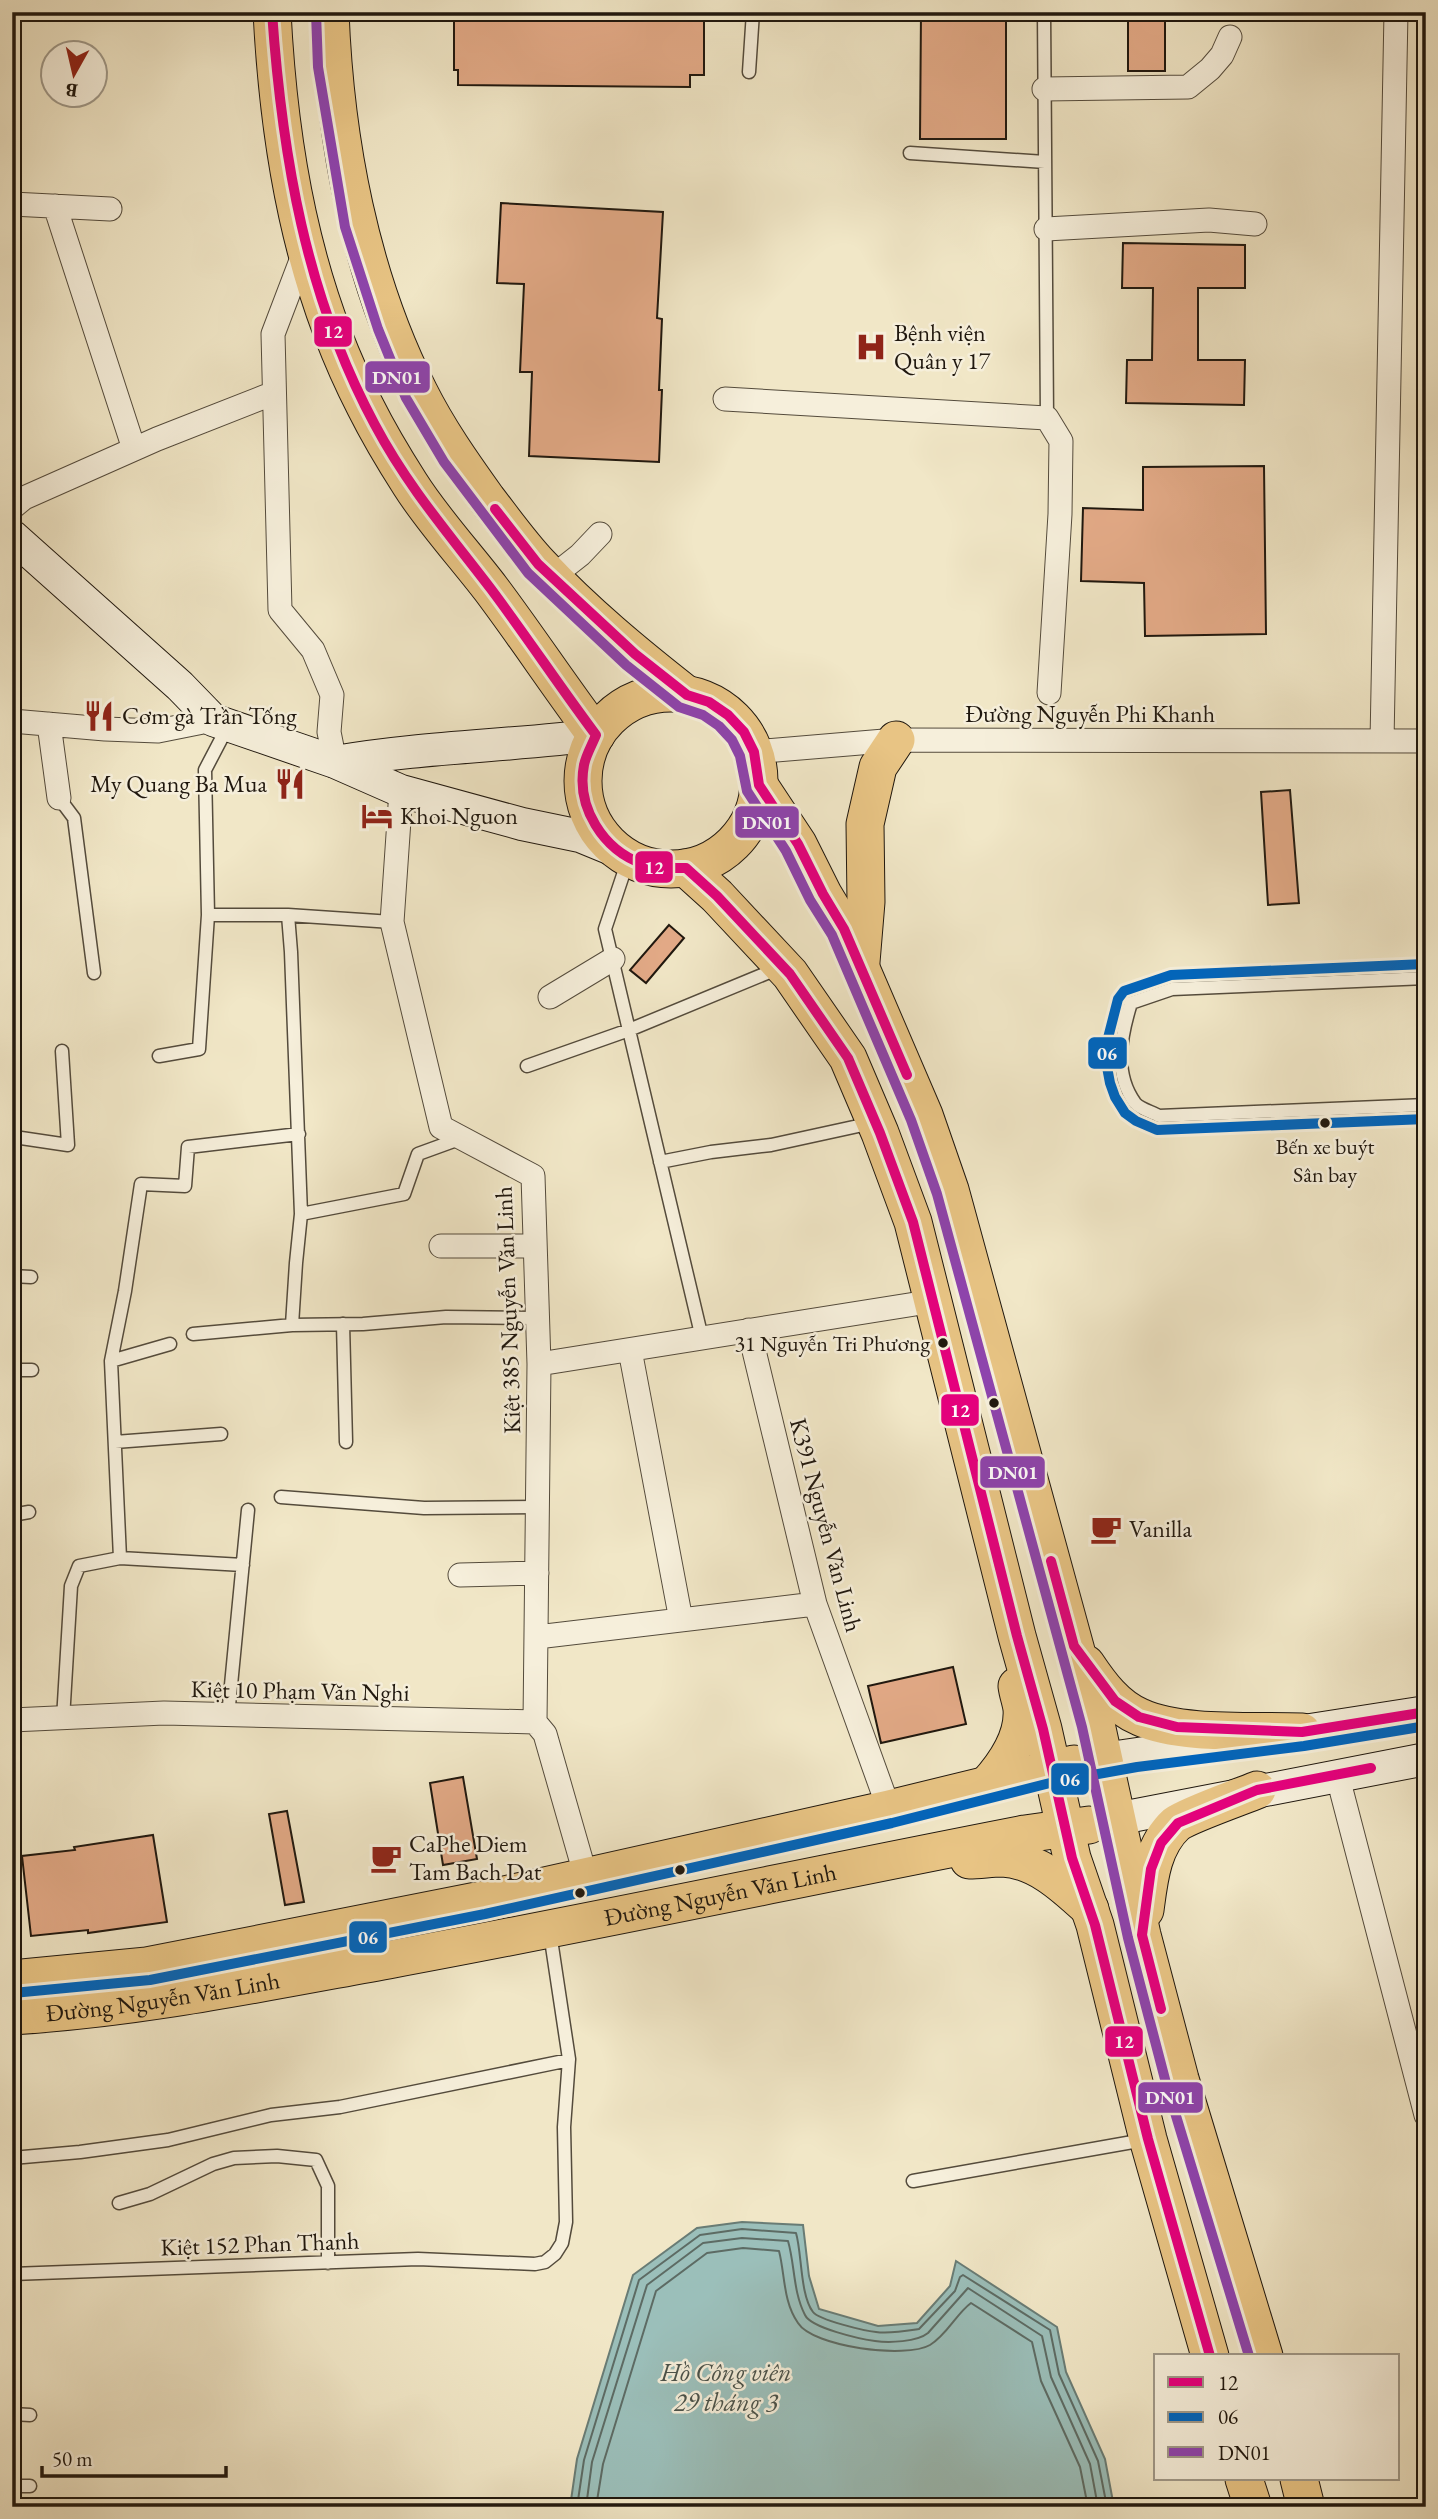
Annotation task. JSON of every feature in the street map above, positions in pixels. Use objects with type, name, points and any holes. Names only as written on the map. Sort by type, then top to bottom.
[{"type":"main road","points":[[272,12],[275,68],[286,155],[305,250],[324,312],[364,405],[411,486],[493,592],[596,735]]},
{"type":"main road","points":[[330,12],[332,65],[359,225],[391,325],[418,391],[455,454],[538,564],[635,654],[687,695]]},
{"type":"main road","points":[[757,768],[756,804],[749,823],[723,852],[686,868],[662,869],[639,863],[624,855],[601,835],[589,813],[583,789],[584,765],[596,735],[613,715],[635,701],[660,694],[687,695],[709,702],[728,715],[744,732],[757,768],[844,929],[924,1115],[950,1190],[1096,1724],[1142,1935],[1180,2080],[1263,2354]]},
{"type":"main road","points":[[860,966],[866,902],[865,824],[878,767],[896,740]]},
{"type":"main road","points":[[686,868],[717,896],[783,967],[848,1058],[914,1222],[1072,1858],[1090,1909],[1148,2139],[1209,2354]]},
{"type":"main road","points":[[987,1785],[1007,1761],[1020,1728],[1022,1710],[1014,1661],[1017,1636]]},
{"type":"main road","points":[[1074,1646],[1115,1701],[1139,1717],[1177,1727],[1302,1732]]},
{"type":"main road","name":"Đường Nguyễn Văn Linh","points":[[12,1979],[147,1966],[494,1898],[889,1809],[1051,1768],[1103,1759]]},
{"type":"main road","points":[[1142,1935],[1151,1869],[1161,1843],[1178,1823],[1257,1790]]},
{"type":"main road","name":"Đường Nguyễn Văn Linh","points":[[12,2017],[95,2010],[247,1986],[503,1939],[1025,1834],[1116,1819]]},
{"type":"main road","points":[[880,1862],[924,1864],[1005,1858],[1036,1866],[1064,1885],[1090,1909]]},
{"type":"main road","points":[[494,1898],[503,1939]]},
{"type":"main road","points":[[239,1949],[247,1986]]},
{"type":"main road","points":[[1244,2480],[1252,2507]]},
{"type":"main road","points":[[1299,2480],[1306,2507]]},
{"type":"street","points":[[1382,741],[1396,12]]},
{"type":"street","points":[[1045,89],[1188,87],[1223,55],[1230,37]]},
{"type":"street","points":[[12,204],[110,209]]},
{"type":"street","points":[[54,206],[134,450]]},
{"type":"street","points":[[1046,229],[1209,220],[1255,224]]},
{"type":"street","points":[[305,250],[274,334],[280,610],[313,650],[331,695],[329,732],[335,762]]},
{"type":"street","points":[[12,508],[24,498],[274,393]]},
{"type":"street","points":[[725,399],[1047,418],[1062,442],[1049,693]]},
{"type":"street","points":[[552,577],[580,555],[600,534]]},
{"type":"street","points":[[18,551],[221,723],[335,762],[401,792],[522,824],[580,836],[624,855]]},
{"type":"street","points":[[12,721],[158,731],[221,723]]},
{"type":"street","points":[[49,724],[58,798]]},
{"type":"street","points":[[335,762],[381,754],[596,735]]},
{"type":"street","name":"Đường Nguyễn Phi Khanh","points":[[757,768],[896,740],[1426,741]]},
{"type":"street","name":"Kiệt 385 Nguyễn Văn Linh","points":[[401,792],[392,922],[441,1127],[533,1176],[539,1364],[535,1722],[545,1734],[586,1877]]},
{"type":"street","points":[[550,997],[613,959]]},
{"type":"street","points":[[441,1246],[535,1246]]},
{"type":"street","points":[[539,1364],[934,1301]]},
{"type":"street","name":"K391 Nguyễn Văn Linh","points":[[749,1330],[815,1604],[889,1809]]},
{"type":"street","points":[[630,1350],[681,1620]]},
{"type":"street","points":[[460,1575],[537,1573]]},
{"type":"street","points":[[537,1637],[815,1604]]},
{"type":"street","name":"Đường Nguyễn Văn Linh","points":[[1103,1759],[1426,1712]]},
{"type":"street","name":"Kiệt 10 Phạm Văn Nghi","points":[[12,1720],[164,1713],[535,1722]]},
{"type":"street","name":"Đường Nguyễn Văn Linh","points":[[1116,1819],[1337,1774],[1426,1759]]},
{"type":"street","points":[[1337,1774],[1426,2115]]},
{"type":"lane","points":[[749,72],[753,12]]},
{"type":"lane","points":[[1044,12],[1047,418]]},
{"type":"lane","points":[[910,153],[1045,162]]},
{"type":"lane","points":[[159,1056],[199,1049],[208,915],[205,770],[221,723]]},
{"type":"lane","points":[[58,798],[74,818],[94,973]]},
{"type":"lane","points":[[624,855],[606,929],[702,1338]]},
{"type":"lane","points":[[208,915],[288,915],[392,922]]},
{"type":"lane","points":[[288,915],[301,1214],[292,1325]]},
{"type":"lane","points":[[527,1066],[629,1030],[783,967]]},
{"type":"lane","points":[[1426,978],[1172,989],[1131,1003],[1121,1036],[1122,1076],[1136,1105],[1159,1116],[1426,1105]]},
{"type":"lane","points":[[12,1141],[22,1138],[68,1145],[62,1052]]},
{"type":"lane","points":[[660,1162],[711,1152],[771,1145],[875,1122]]},
{"type":"lane","points":[[120,1558],[111,1361],[125,1292],[141,1184],[185,1186],[188,1147],[299,1134]]},
{"type":"lane","points":[[301,1214],[404,1194],[418,1154],[463,1138]]},
{"type":"lane","points":[[12,1276],[31,1278]]},
{"type":"lane","points":[[193,1334],[292,1325],[446,1317],[537,1318]]},
{"type":"lane","points":[[343,1324],[346,1442]]},
{"type":"lane","points":[[111,1361],[170,1344]]},
{"type":"lane","points":[[12,1370],[32,1370]]},
{"type":"lane","points":[[115,1442],[221,1434]]},
{"type":"lane","points":[[281,1497],[424,1508],[538,1507]]},
{"type":"lane","points":[[228,1716],[248,1510]]},
{"type":"lane","points":[[12,1515],[30,1512]]},
{"type":"lane","points":[[63,1718],[71,1586],[79,1566],[120,1558],[243,1565]]},
{"type":"lane","name":"Kiệt 152 Phan Thanh","points":[[12,2274],[418,2259],[535,2264],[545,2262],[562,2244],[566,2222],[565,2127],[569,2060],[549,1930]]},
{"type":"lane","points":[[12,2158],[168,2140],[271,2115],[340,2106],[569,2060]]},
{"type":"lane","points":[[913,2181],[1148,2139]]},
{"type":"lane","points":[[119,2203],[150,2194],[203,2168],[234,2158],[277,2156],[316,2160],[328,2186],[328,2263]]},
{"type":"lane","points":[[12,2414],[30,2416]]},
{"type":"lane","points":[[12,2486],[30,2486]]},
{"type":"water","name":"Hồ Công viên 29 tháng 3","points":[[742,2222],[803,2225],[809,2276],[819,2309],[878,2326],[917,2323],[950,2286],[956,2261],[1057,2327],[1066,2372],[1105,2459],[1114,2507],[570,2507],[577,2459],[633,2275],[697,2228]]},
{"type":"building","points":[[454,12],[704,12],[704,75],[690,75],[690,87],[458,85],[458,70],[454,70]]},
{"type":"building","points":[[921,12],[1006,12],[1006,139],[920,139]]},
{"type":"building","points":[[1128,12],[1165,12],[1165,71],[1128,71]]},
{"type":"building","points":[[501,203],[663,212],[657,318],[662,319],[659,462],[529,456],[532,372],[520,372],[524,284],[497,283]]},
{"type":"building","points":[[1123,243],[1245,245],[1245,288],[1198,288],[1198,360],[1245,360],[1244,405],[1126,403],[1127,360],[1152,360],[1153,288],[1122,288]]},
{"type":"building","points":[[1264,466],[1266,634],[1145,636],[1144,583],[1081,581],[1083,508],[1143,510],[1143,467]]},
{"type":"building","points":[[1290,790],[1299,903],[1268,905],[1261,792]]},
{"type":"building","points":[[669,925],[684,938],[646,983],[630,970]]},
{"type":"building","points":[[953,1667],[966,1724],[881,1743],[868,1686]]},
{"type":"building","points":[[463,1777],[477,1859],[443,1865],[430,1783]]},
{"type":"building","points":[[287,1811],[304,1902],[285,1905],[269,1814]]},
{"type":"building","points":[[153,1835],[167,1922],[88,1933],[88,1930],[31,1936],[22,1856],[75,1850],[74,1847]]},
{"type":"transit line","name":"12","points":[[272,12],[283,119],[301,224],[331,327],[375,425],[415,490],[596,735],[585,761],[584,796],[589,811],[605,838],[616,849],[643,864],[686,868],[717,896],[790,974],[848,1058],[880,1133],[913,1222],[1043,1729],[1072,1858],[1095,1925],[1148,2139],[1209,2354]]},
{"type":"transit line","name":"DN01","points":[[316,13],[318,67],[345,227],[378,329],[406,398],[444,462],[528,573],[626,665],[679,707],[703,715],[719,726],[732,740],[740,756],[747,791],[786,851],[810,900],[832,935],[911,1120],[937,1194],[1082,1727],[1128,1938],[1166,2083],[1248,2354]]},
{"type":"transit line","name":"12","points":[[495,509],[538,564],[635,654],[687,695],[709,702],[728,715],[744,732],[754,752],[759,785],[798,844],[844,929],[907,1075]]},
{"type":"transit line","name":"06","points":[[1425,964],[1171,975],[1124,991],[1118,999],[1108,1038],[1107,1067],[1115,1097],[1125,1113],[1157,1130],[1426,1119]]},
{"type":"transit line","name":"12","points":[[1051,1561],[1074,1646],[1115,1701],[1139,1717],[1177,1727],[1302,1732],[1426,1712]]},
{"type":"transit line","name":"06","points":[[13,1993],[150,1980],[485,1914],[892,1823],[1054,1782],[1137,1767],[1304,1746],[1426,1726]]},
{"type":"transit line","name":"12","points":[[1161,2009],[1142,1935],[1151,1869],[1161,1843],[1178,1823],[1257,1790],[1371,1768]]},
{"type":"place","name":"Bệnh viện Quân y 17","points":[[871,347]]},
{"type":"place","name":"Cơm gà Trần Tống","points":[[99,716]]},
{"type":"place","name":"My Quang Ba Mua","points":[[290,784]]},
{"type":"place","name":"Khoi Nguon","points":[[377,816]]},
{"type":"place","name":"Bến xe buýt Sân bay","points":[[1325,1123]]},
{"type":"place","name":"31 Nguyễn Tri Phương","points":[[943,1343]]},
{"type":"place","name":"Vanilla","points":[[1106,1529]]},
{"type":"place","name":"CaPhe Diem Tam Bach Dat","points":[[386,1858]]}]
